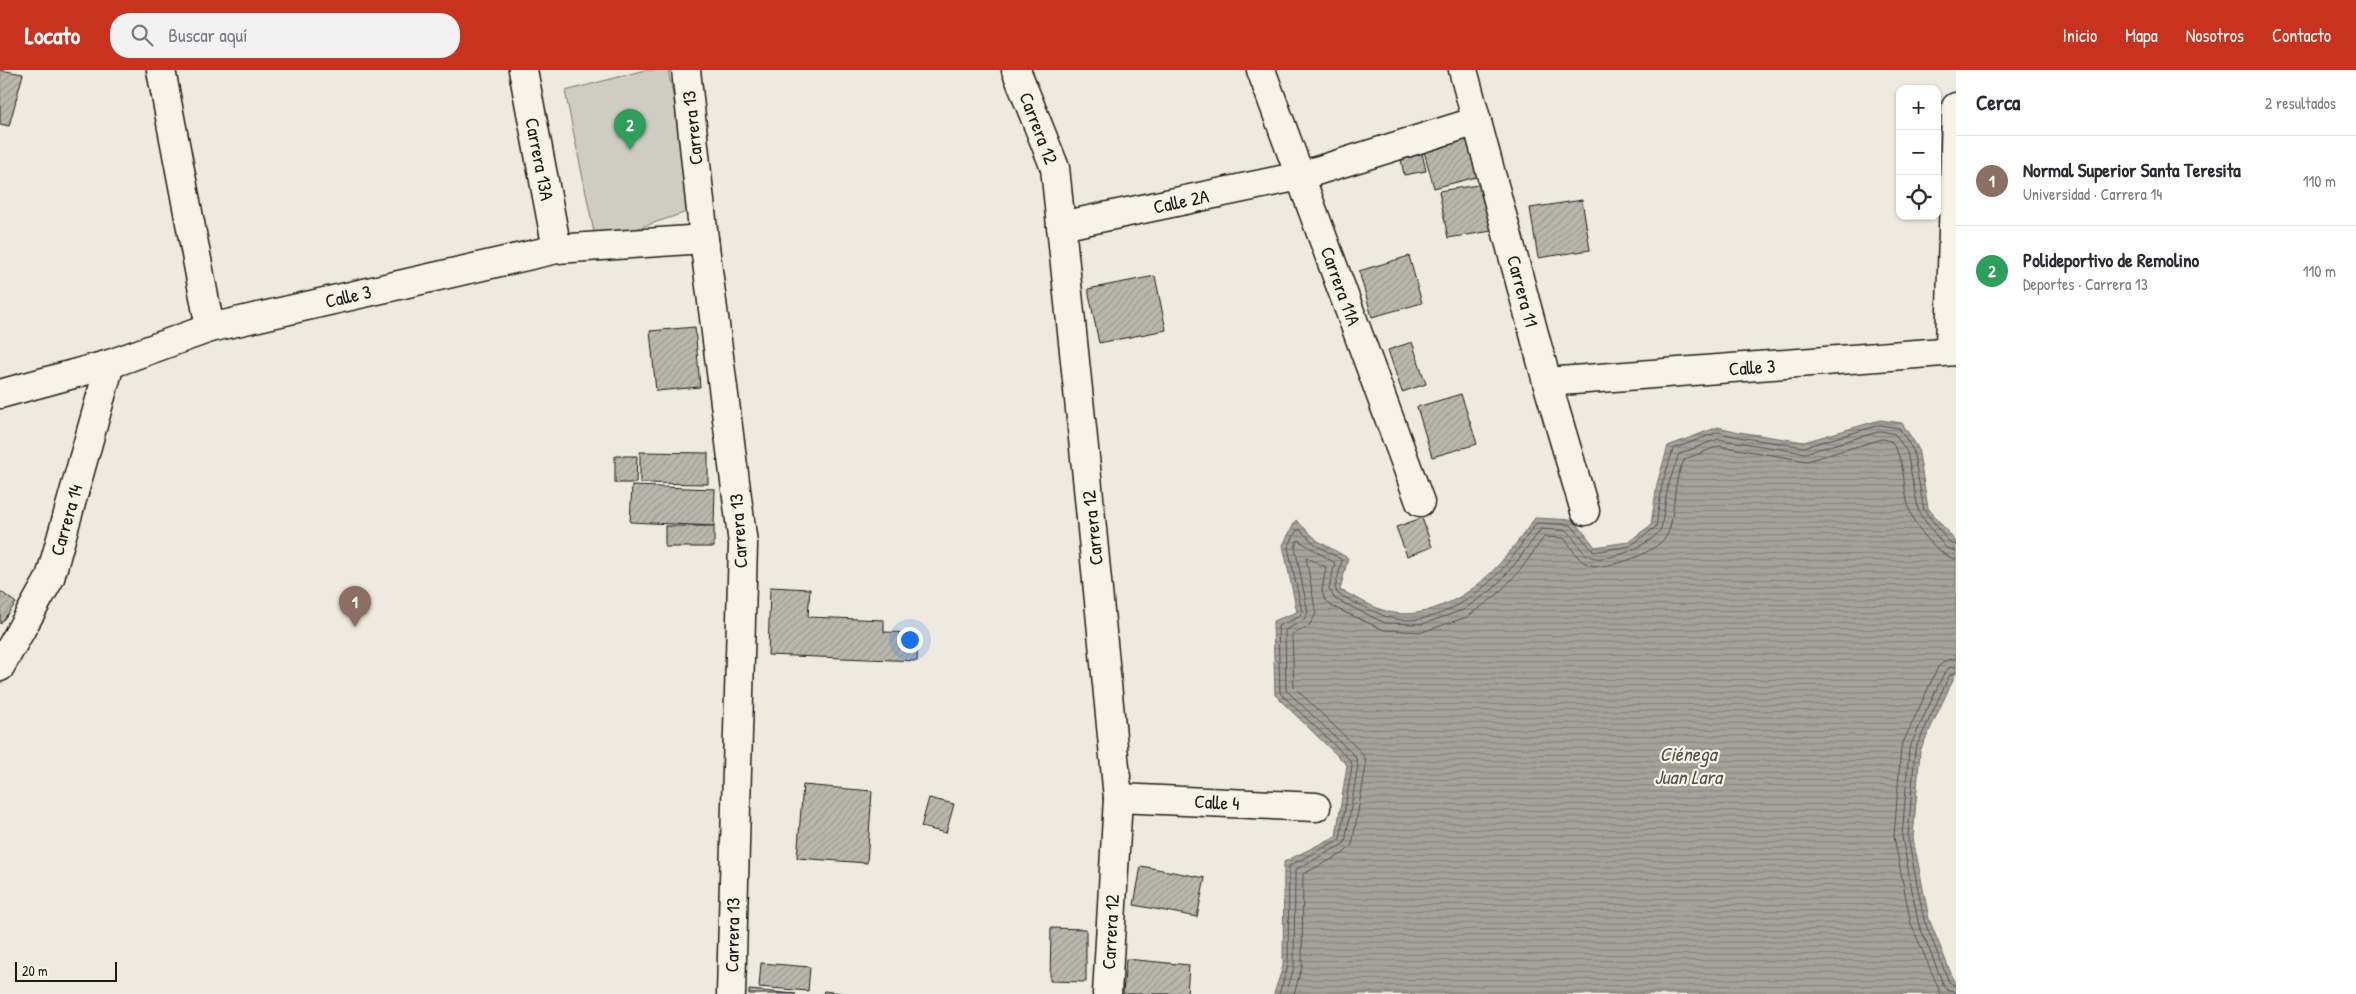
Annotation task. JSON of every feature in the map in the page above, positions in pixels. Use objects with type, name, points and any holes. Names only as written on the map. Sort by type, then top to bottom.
[{"type":"street","points":[[161,70],[210,328]]},
{"type":"street","name":"Carrera 13A","points":[[523,70],[557,249]]},
{"type":"street","name":"Carrera 13","points":[[686,70],[704,239],[743,544],[731,994]]},
{"type":"street","name":"Carrera 12","points":[[1016,70],[1055,168],[1118,798],[1107,994]]},
{"type":"street","name":"Carrera 11A","points":[[1261,70],[1420,502]]},
{"type":"street","name":"Carrera 11","points":[[1463,70],[1547,382],[1585,511]]},
{"type":"street","points":[[1953,351],[1956,107]]},
{"type":"street","name":"Calle 2A","points":[[1061,226],[1300,176],[1477,121]]},
{"type":"street","name":"Calle 3","points":[[0,394],[110,364],[210,328],[557,249],[704,239]]},
{"type":"street","name":"Calle 3","points":[[1547,382],[1953,351]]},
{"type":"street","name":"Carrera 14","points":[[0,667],[50,578],[110,364]]},
{"type":"street","name":"Calle 4","points":[[1118,798],[1316,806]]},
{"type":"shaded area","points":[[645,70],[668,70],[696,209],[596,242],[565,91]]},
{"type":"water","name":"Ciénega Juan Lara","points":[[1880,420],[1902,423],[1918,448],[1928,508],[1956,542],[1956,673],[1920,751],[1913,838],[1929,919],[1956,986],[1956,994],[1274,994],[1283,966],[1284,862],[1336,836],[1347,765],[1275,695],[1273,621],[1297,612],[1283,545],[1296,520],[1318,541],[1348,558],[1340,590],[1389,612],[1408,614],[1420,612],[1454,600],[1481,582],[1515,545],[1535,518],[1574,520],[1595,547],[1628,542],[1651,525],[1657,484],[1668,446],[1718,427],[1804,442]]},
{"type":"building","points":[[0,70],[23,74],[9,126],[0,124]]},
{"type":"building","points":[[1468,131],[1480,176],[1434,188],[1422,144]]},
{"type":"building","points":[[1420,144],[1426,171],[1404,175],[1399,148]]},
{"type":"building","points":[[1484,184],[1492,231],[1448,238],[1439,191]]},
{"type":"building","points":[[1582,200],[1590,250],[1538,258],[1530,208]]},
{"type":"building","points":[[1409,256],[1422,303],[1372,317],[1359,271]]},
{"type":"building","points":[[1155,276],[1166,330],[1099,343],[1088,289]]},
{"type":"building","points":[[695,327],[700,387],[656,391],[650,331]]},
{"type":"building","points":[[1412,342],[1426,384],[1402,392],[1388,350]]},
{"type":"building","points":[[1461,394],[1477,444],[1432,457],[1417,407]]},
{"type":"building","points":[[640,452],[708,453],[708,484],[640,483]]},
{"type":"building","points":[[615,456],[637,456],[636,483],[615,483]]},
{"type":"building","points":[[632,486],[715,489],[714,526],[630,522]]},
{"type":"building","points":[[1422,518],[1432,547],[1407,556],[1396,527]]},
{"type":"building","points":[[665,526],[714,526],[714,547],[665,547]]},
{"type":"building","points":[[770,587],[810,589],[808,617],[884,620],[884,632],[918,633],[917,661],[768,655]]},
{"type":"building","points":[[0,591],[16,603],[0,624]]},
{"type":"building","points":[[803,785],[872,791],[867,863],[797,858]]},
{"type":"building","points":[[929,798],[954,804],[946,833],[921,827]]},
{"type":"building","points":[[1141,866],[1205,878],[1197,917],[1134,905]]},
{"type":"building","points":[[1051,928],[1086,929],[1086,982],[1050,981]]},
{"type":"building","points":[[1126,959],[1189,965],[1187,994],[1123,994]]},
{"type":"building","points":[[761,963],[810,967],[808,991],[759,987]]},
{"type":"building","points":[[749,990],[796,994],[749,994]]},
{"type":"building","points":[[824,991],[850,994],[823,994]]},
{"type":"place","name":"Polideportivo de Remolino","points":[[630,150]]},
{"type":"place","name":"Normal Superior Santa Teresita","points":[[355,627]]}]
